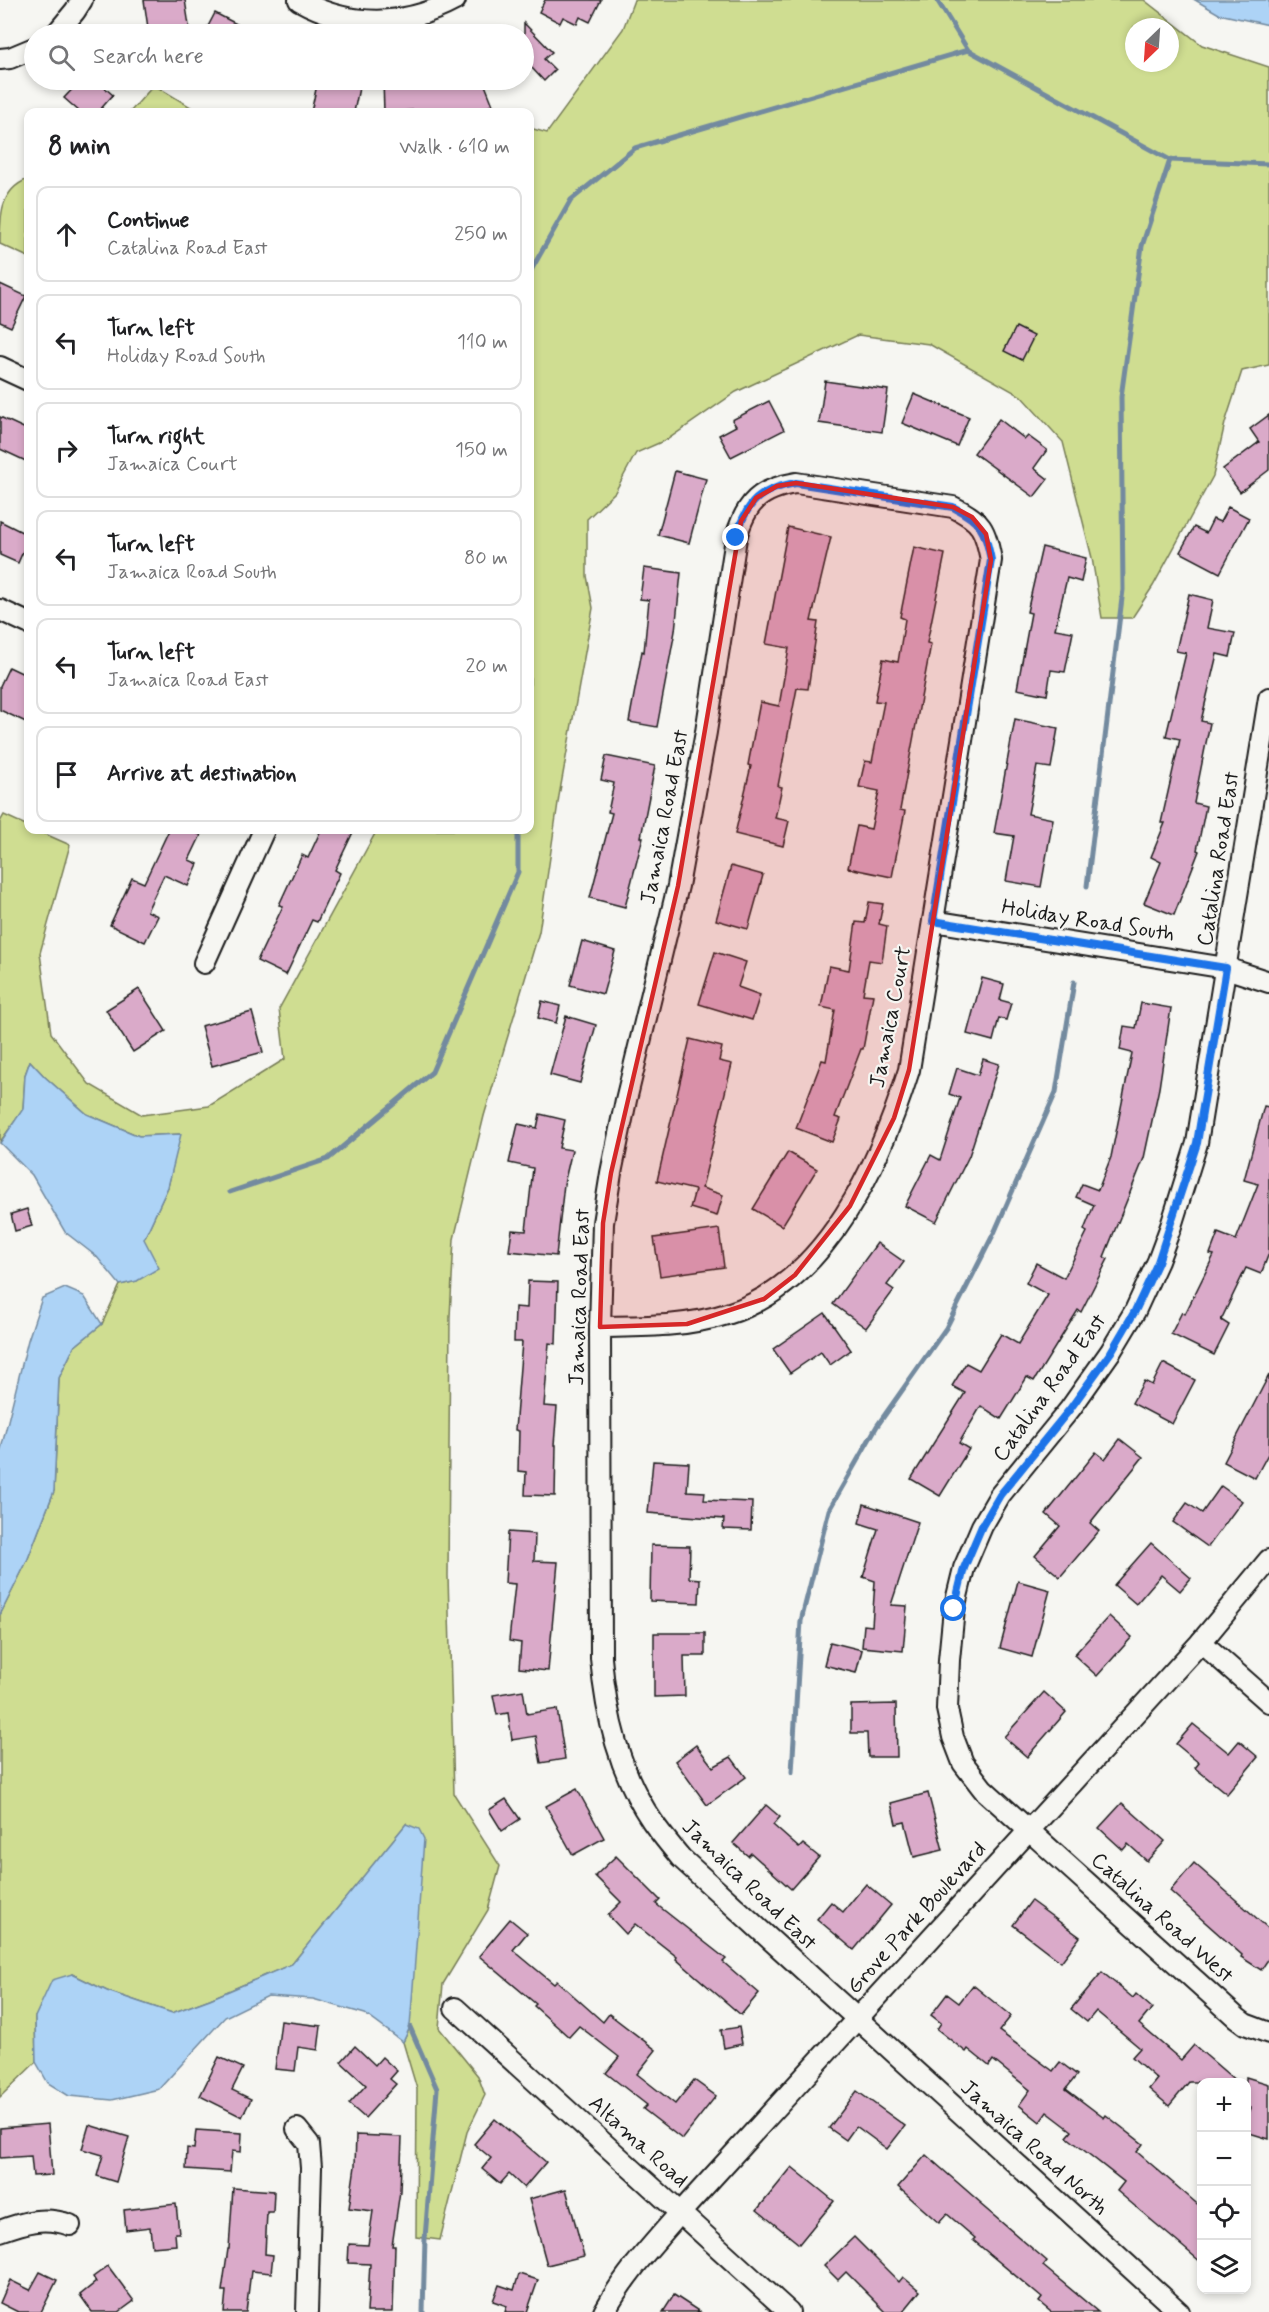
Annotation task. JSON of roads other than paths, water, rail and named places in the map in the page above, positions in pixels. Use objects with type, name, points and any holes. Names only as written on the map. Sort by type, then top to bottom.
[{"type":"street","points":[[64,24],[82,0]]},
{"type":"street","points":[[299,0],[326,13],[369,22],[414,17],[437,10],[455,0]]},
{"type":"street","points":[[0,59],[24,52]]},
{"type":"street","points":[[0,367],[24,378]]},
{"type":"street","name":"Jamaica Court","points":[[600,1327],[687,1324],[728,1314],[764,1299],[795,1275],[820,1247],[850,1206],[873,1166],[894,1118],[909,1070],[991,560],[986,534],[972,517],[953,507],[796,483],[777,486],[756,498]]},
{"type":"street","name":"Jamaica Road East","points":[[756,498],[741,521],[736,538],[706,732],[678,886],[626,1100],[603,1223],[600,1327],[601,1658],[605,1701],[615,1745],[631,1784],[652,1820],[681,1858],[856,2020]]},
{"type":"street","points":[[0,610],[24,621]]},
{"type":"street","name":"Catalina Road East","points":[[1029,1831],[983,1789],[963,1764],[953,1737],[947,1709],[954,1609],[964,1568],[982,1526],[1000,1495],[1070,1409],[1111,1352],[1135,1311],[1158,1262],[1197,1143],[1269,698]]},
{"type":"street","points":[[204,963],[262,834]]},
{"type":"street","name":"Holiday Road South","points":[[933,921],[1226,968],[1269,982]]},
{"type":"street","name":"Grove Park Boulevard","points":[[604,2312],[637,2263],[680,2213],[1201,1642],[1269,1560]]},
{"type":"street","points":[[1201,1642],[1269,1702]]},
{"type":"street","name":"Catalina Road West","points":[[1029,1831],[1237,2018],[1269,2033]]},
{"type":"street","name":"Altama Road","points":[[455,2008],[789,2312]]},
{"type":"street","name":"Jamaica Road North","points":[[856,2020],[1179,2312]]},
{"type":"street","points":[[297,2129],[309,2144],[311,2168],[307,2312]]},
{"type":"street","points":[[0,2231],[33,2220],[55,2219],[70,2225]]},
{"type":"water","points":[[1195,0],[1269,0],[1269,25],[1219,14]]},
{"type":"water","points":[[30,1061],[87,1114],[139,1136],[181,1134],[168,1187],[144,1239],[159,1268],[137,1281],[120,1285],[97,1257],[65,1232],[32,1175],[0,1143],[23,1109],[25,1075]]},
{"type":"water","points":[[65,1288],[84,1296],[102,1324],[74,1347],[59,1378],[54,1491],[27,1561],[0,1615],[0,1453],[28,1340],[42,1298]]},
{"type":"water","points":[[406,1824],[419,1829],[424,1839],[410,2027],[403,2042],[365,2014],[313,1999],[268,1996],[225,2017],[159,2089],[112,2100],[69,2096],[48,2083],[36,2062],[35,2017],[52,1980],[72,1974],[107,1991],[172,2013],[292,1964]]},
{"type":"waterway","points":[[937,0],[968,50],[1170,160],[1269,164]]},
{"type":"waterway","points":[[534,265],[571,200],[635,148],[968,50]]},
{"type":"waterway","points":[[1087,886],[1123,590],[1121,397],[1142,246],[1170,160]]},
{"type":"waterway","points":[[230,1192],[328,1159],[432,1072],[518,872],[518,834]]},
{"type":"waterway","points":[[792,1772],[801,1621],[829,1510],[877,1426],[946,1328],[995,1231],[1056,1092],[1074,982]]},
{"type":"waterway","points":[[410,2027],[437,2089],[425,2238],[423,2312]]}]
